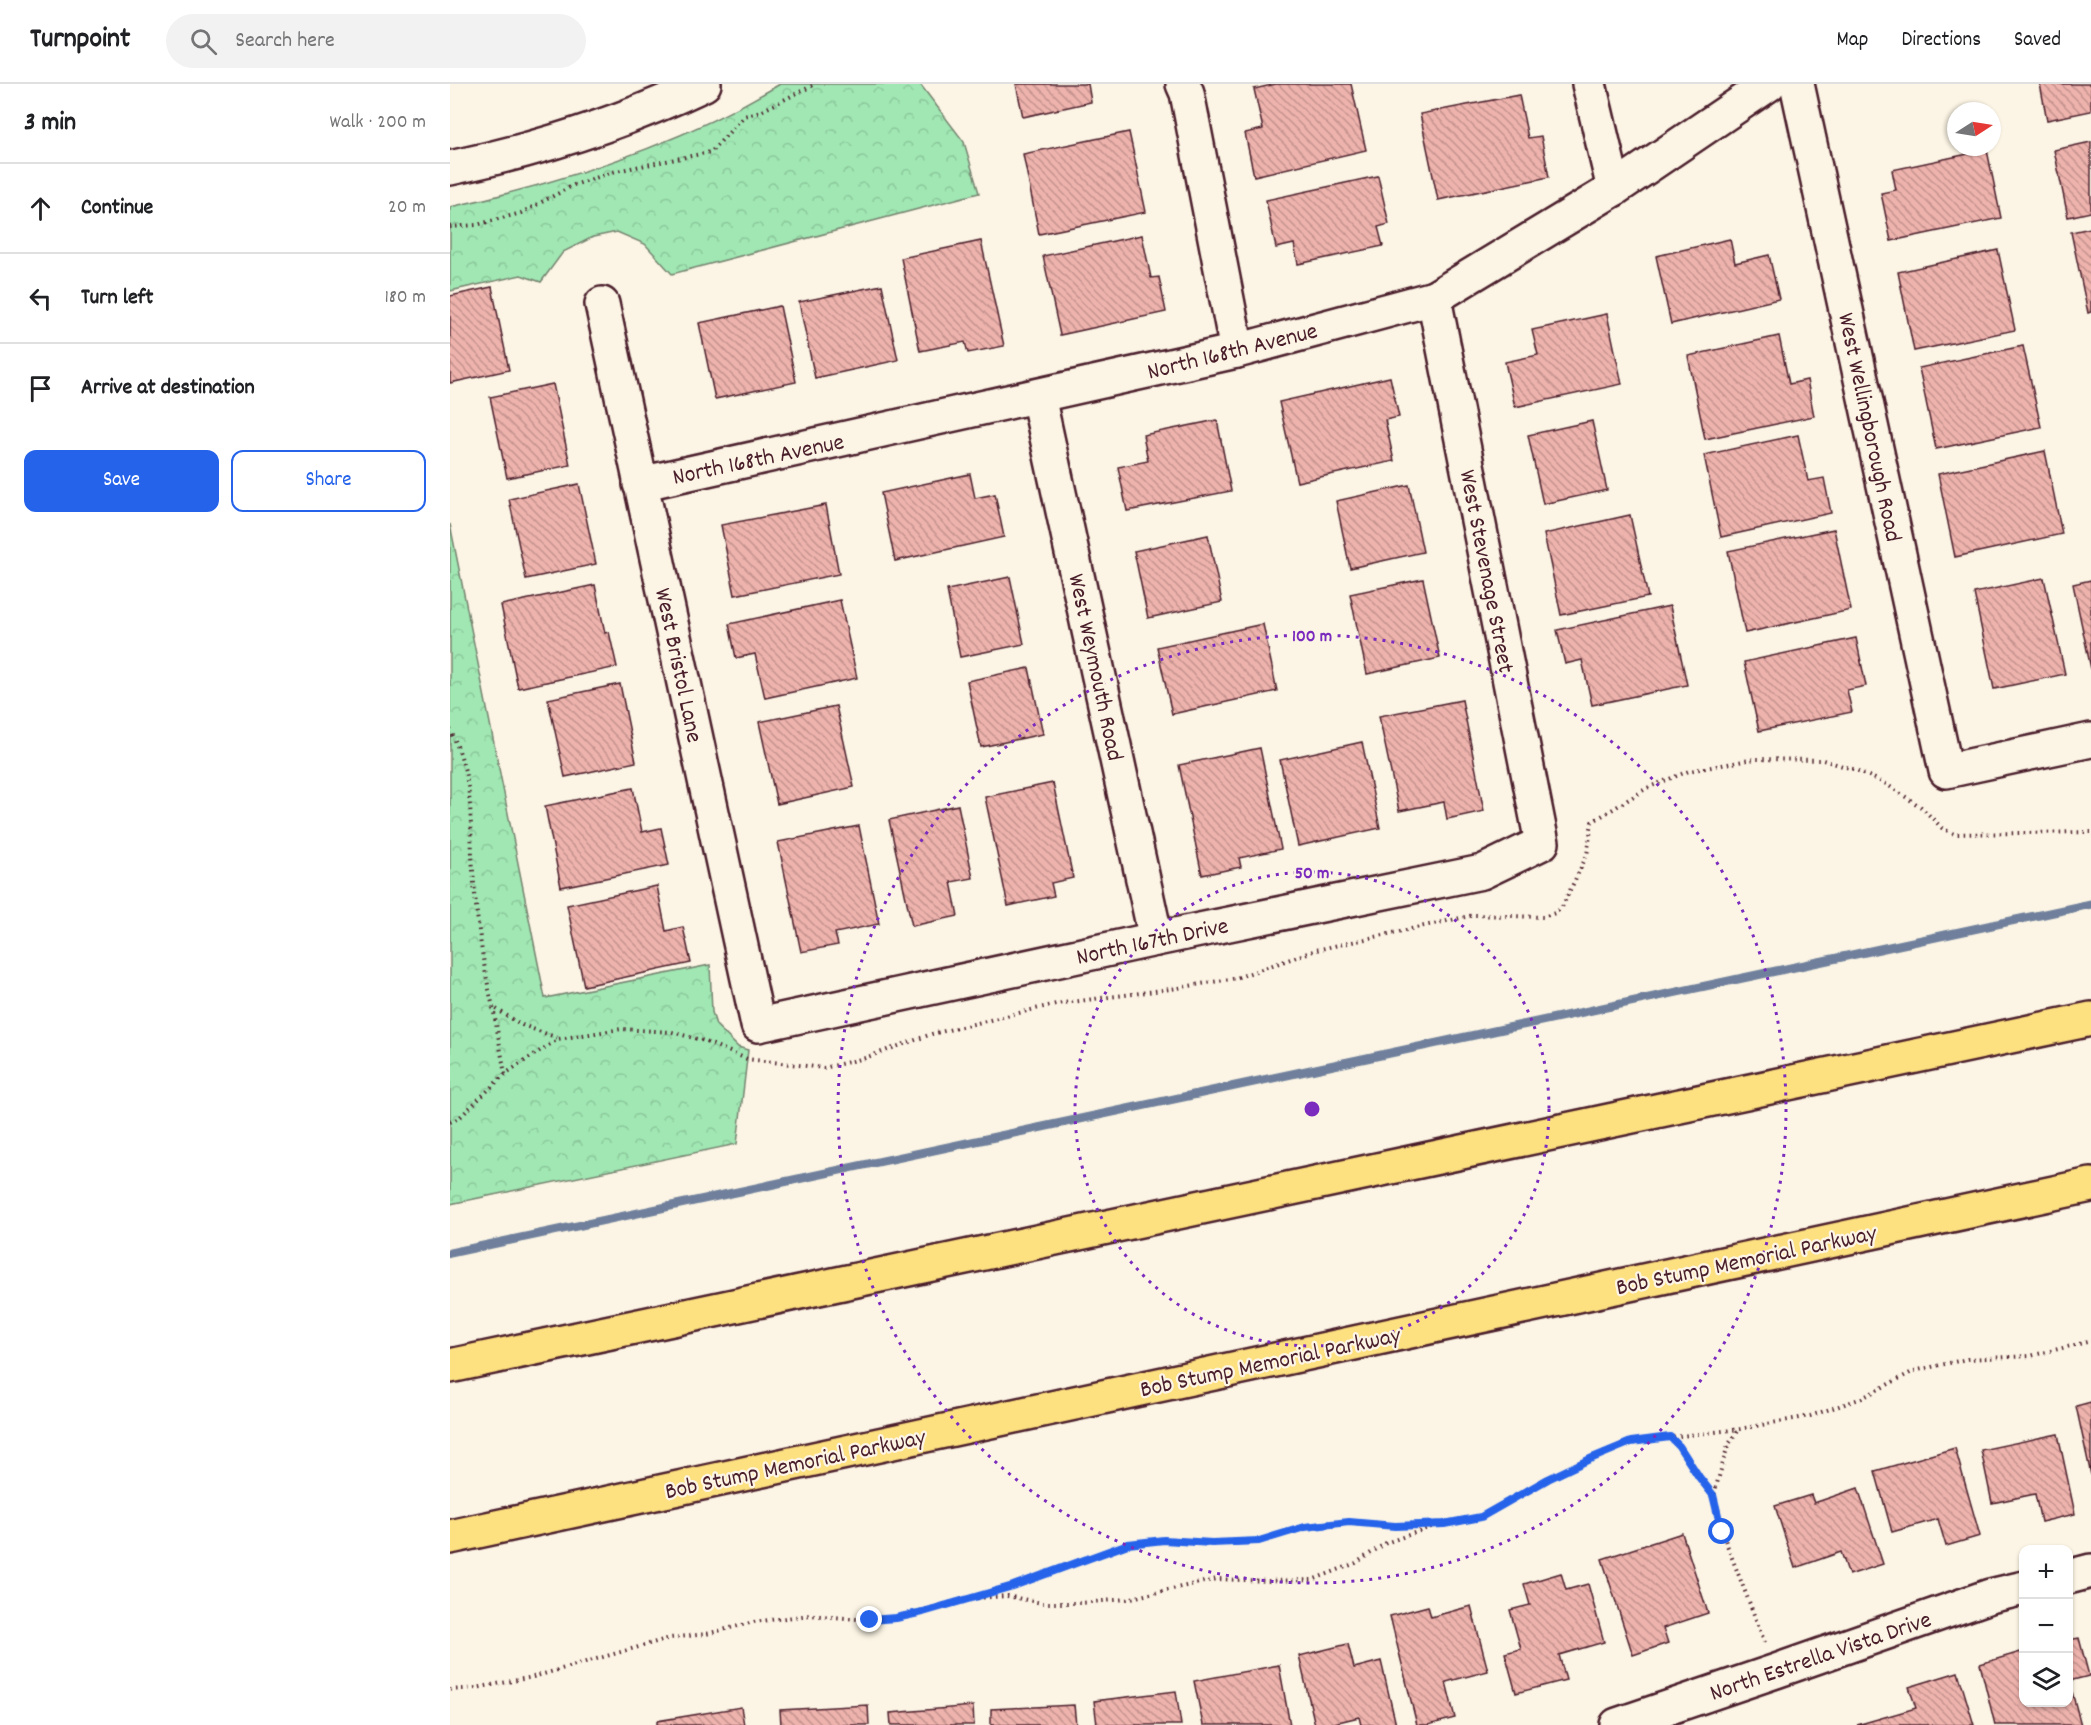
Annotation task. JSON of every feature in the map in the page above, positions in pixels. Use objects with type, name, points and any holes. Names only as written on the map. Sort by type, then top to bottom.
[{"type":"highway","points":[[450,1366],[2091,1018]]},
{"type":"highway","name":"Bob Stump Memorial Parkway","points":[[450,1537],[2091,1185]]},
{"type":"street","points":[[450,168],[492,159],[567,137],[636,113],[704,84]]},
{"type":"street","points":[[1183,84],[1187,93],[1237,351]]},
{"type":"street","points":[[1589,84],[1614,189]]},
{"type":"street","name":"North 168th Avenue","points":[[640,484],[1237,351],[1434,298],[1614,189],[1769,84]]},
{"type":"street","name":"West Wellingborough Road","points":[[1797,84],[1946,771],[2091,740]]},
{"type":"street","name":"West Stevenage Street","points":[[1434,298],[1542,843]]},
{"type":"street","name":"West Bristol Lane","points":[[602,304],[758,1025]]},
{"type":"street","name":"West Weymouth Road","points":[[1038,396],[1156,939]]},
{"type":"street","name":"North 167th Drive","points":[[758,1025],[1156,939],[1482,872],[1542,843]]},
{"type":"street","points":[[2073,1575],[2091,1571]]},
{"type":"street","name":"North Estrella Vista Drive","points":[[1617,1725],[1990,1596],[2019,1589]]},
{"type":"path","points":[[450,227],[476,225],[521,213],[574,185],[616,171],[711,152],[744,116],[761,111],[816,84]]},
{"type":"path","points":[[450,729],[460,750],[468,784],[471,803],[472,856],[484,970],[505,1074]]},
{"type":"path","points":[[493,1007],[522,1025],[558,1039]]},
{"type":"path","points":[[450,1690],[476,1688],[533,1677],[670,1638],[706,1634],[754,1622],[810,1615],[870,1620],[896,1618],[1013,1586],[1128,1544],[1164,1540],[1212,1543],[1259,1541],[1305,1527],[1349,1522],[1395,1526],[1439,1524],[1481,1517],[1558,1474],[1631,1442],[1740,1429],[1810,1416],[1862,1398],[1914,1371],[1967,1359],[2030,1356],[2091,1341]]},
{"type":"path","points":[[1713,1495],[1728,1445],[1740,1429]]},
{"type":"path","points":[[1670,1437],[1679,1446],[1713,1495],[1722,1532],[1776,1671]]},
{"type":"path","points":[[968,1599],[1007,1596],[1042,1603],[1080,1603],[1127,1599],[1217,1579],[1311,1580],[1356,1563],[1386,1543],[1439,1524]]},
{"type":"green space","points":[[780,84],[920,84],[964,142],[979,193],[672,274],[645,244],[617,232],[593,237],[563,252],[541,282],[521,275],[450,291],[450,207],[536,186],[620,159],[702,125]]},
{"type":"green space","points":[[450,524],[545,998],[710,965],[712,1012],[716,1025],[738,1047],[748,1050],[737,1144],[450,1204]]},
{"type":"building","points":[[1016,84],[1088,84],[1091,102],[1023,117]]},
{"type":"building","points":[[1276,84],[1351,84],[1366,150],[1254,176],[1245,133],[1263,129],[1254,89]]},
{"type":"building","points":[[2040,84],[2091,84],[2091,111],[2047,120]]},
{"type":"building","points":[[1519,95],[1528,138],[1541,136],[1549,177],[1438,200],[1420,114]]},
{"type":"building","points":[[1129,132],[1146,212],[1039,234],[1023,154]]},
{"type":"building","points":[[2091,142],[2091,212],[2068,217],[2054,150]]},
{"type":"building","points":[[1958,156],[1988,156],[2001,218],[1891,241],[1881,193],[1896,190],[1892,170]]},
{"type":"building","points":[[1378,176],[1389,224],[1378,227],[1383,246],[1298,264],[1294,244],[1276,248],[1266,200]]},
{"type":"building","points":[[2091,228],[2091,312],[2088,313],[2071,232]]},
{"type":"building","points":[[1142,235],[1151,278],[1159,277],[1166,312],[1060,335],[1043,256]]},
{"type":"building","points":[[1730,239],[1735,263],[1769,255],[1779,299],[1671,324],[1656,256]]},
{"type":"building","points":[[981,241],[1004,346],[968,353],[965,342],[920,351],[901,258]]},
{"type":"building","points":[[1998,250],[2015,330],[1914,351],[1898,272]]},
{"type":"building","points":[[882,285],[898,360],[815,378],[799,302]]},
{"type":"building","points":[[492,287],[509,370],[450,383],[450,296]]},
{"type":"building","points":[[780,306],[796,382],[715,399],[699,323]]},
{"type":"building","points":[[1607,314],[1622,384],[1515,407],[1505,362],[1538,355],[1532,330]]},
{"type":"building","points":[[1779,336],[1789,384],[1807,380],[1814,416],[1705,439],[1688,356]]},
{"type":"building","points":[[2023,346],[2041,427],[1936,449],[1919,368]]},
{"type":"building","points":[[1390,377],[1399,417],[1385,420],[1394,461],[1297,482],[1279,402]]},
{"type":"building","points":[[553,384],[570,465],[507,478],[490,397]]},
{"type":"building","points":[[1217,420],[1231,491],[1127,511],[1118,467],[1148,461],[1143,435]]},
{"type":"building","points":[[1592,421],[1607,490],[1543,504],[1528,435]]},
{"type":"building","points":[[1798,435],[1808,481],[1824,478],[1831,513],[1721,537],[1704,455]]},
{"type":"building","points":[[2045,451],[2062,534],[1955,557],[1938,474]]},
{"type":"building","points":[[970,474],[975,498],[995,494],[1004,537],[895,561],[881,493]]},
{"type":"building","points":[[579,484],[596,564],[526,579],[509,499]]},
{"type":"building","points":[[1409,485],[1423,552],[1350,568],[1336,501]]},
{"type":"building","points":[[826,505],[839,574],[735,595],[721,525]]},
{"type":"building","points":[[1630,515],[1648,597],[1561,615],[1544,534]]},
{"type":"building","points":[[1834,529],[1851,610],[1745,633],[1728,551]]},
{"type":"building","points":[[1208,535],[1222,602],[1148,618],[1134,551]]},
{"type":"building","points":[[1010,577],[1024,644],[960,657],[947,590]]},
{"type":"building","points":[[2044,578],[2065,674],[1994,689],[1974,593]]},
{"type":"building","points":[[1423,579],[1440,658],[1367,674],[1350,594]]},
{"type":"building","points":[[2091,580],[2091,669],[2073,584]]},
{"type":"building","points":[[595,585],[605,633],[609,632],[617,667],[518,688],[501,605]]},
{"type":"building","points":[[840,600],[857,678],[765,698],[755,654],[736,658],[729,624]]},
{"type":"building","points":[[1670,606],[1687,685],[1592,705],[1582,660],[1565,664],[1557,630]]},
{"type":"building","points":[[1263,624],[1277,691],[1172,714],[1157,647]]},
{"type":"building","points":[[1856,638],[1866,686],[1847,690],[1852,712],[1759,731],[1744,662]]},
{"type":"building","points":[[1029,668],[1043,734],[981,747],[967,681]]},
{"type":"building","points":[[620,684],[636,762],[565,777],[548,699]]},
{"type":"building","points":[[1462,700],[1484,811],[1447,819],[1444,802],[1399,811],[1379,716]]},
{"type":"building","points":[[836,706],[854,787],[777,804],[759,722]]},
{"type":"building","points":[[1362,742],[1380,828],[1298,846],[1280,760]]},
{"type":"building","points":[[1260,748],[1281,849],[1239,858],[1241,867],[1202,875],[1179,765]]},
{"type":"building","points":[[1053,783],[1073,878],[1051,883],[1054,896],[1008,906],[985,797]]},
{"type":"building","points":[[633,788],[642,832],[661,828],[669,865],[561,887],[545,806]]},
{"type":"building","points":[[958,805],[973,878],[951,882],[958,916],[912,926],[889,820]]},
{"type":"building","points":[[859,826],[879,924],[835,933],[838,945],[801,952],[778,842]]},
{"type":"building","points":[[657,886],[666,931],[683,927],[691,963],[584,986],[567,905]]},
{"type":"building","points":[[2091,1402],[2091,1475],[2076,1406]]},
{"type":"building","points":[[2058,1434],[2075,1514],[2041,1522],[2035,1494],[1992,1503],[1981,1450]]},
{"type":"building","points":[[1955,1448],[1980,1536],[1946,1546],[1938,1519],[1892,1532],[1875,1471]]},
{"type":"building","points":[[1858,1488],[1883,1564],[1849,1575],[1841,1552],[1795,1568],[1775,1506],[1811,1495],[1814,1503]]},
{"type":"building","points":[[1682,1533],[1708,1613],[1663,1628],[1668,1643],[1633,1655],[1602,1559]]},
{"type":"building","points":[[1561,1573],[1566,1590],[1588,1584],[1604,1642],[1559,1655],[1566,1680],[1516,1693],[1505,1653],[1521,1649],[1510,1610],[1530,1605],[1524,1584]]},
{"type":"building","points":[[1428,1606],[1431,1617],[1471,1606],[1488,1671],[1446,1682],[1455,1718],[1428,1725],[1417,1725],[1390,1616]]},
{"type":"building","points":[[2079,1638],[2089,1676],[2073,1680],[2073,1653],[2073,1639]]},
{"type":"building","points":[[1348,1644],[1354,1668],[1381,1661],[1396,1725],[1361,1725],[1359,1717],[1326,1725],[1315,1725],[1299,1656]]},
{"type":"building","points":[[2019,1652],[2019,1707],[2073,1707],[2073,1696],[2081,1725],[1995,1725],[1980,1664]]},
{"type":"building","points":[[1279,1665],[1290,1725],[1203,1725],[1194,1681]]},
{"type":"building","points":[[1958,1672],[1974,1725],[1857,1725],[1916,1708],[1909,1687]]},
{"type":"building","points":[[1176,1691],[1181,1725],[1097,1725],[1094,1701]]},
{"type":"building","points":[[868,1705],[869,1725],[781,1725],[780,1710]]},
{"type":"building","points":[[1074,1705],[1076,1725],[991,1725],[991,1709]]},
{"type":"building","points":[[973,1706],[974,1725],[891,1725],[890,1713]]},
{"type":"building","points":[[741,1707],[744,1725],[657,1725],[657,1721]]},
{"type":"waterway","points":[[450,1253],[2091,904]]},
{"type":"route","points":[[870,1620],[896,1618],[923,1612],[1013,1586],[1128,1544],[1164,1540],[1212,1543],[1259,1541],[1305,1527],[1349,1522],[1395,1526],[1444,1524],[1481,1517],[1548,1479],[1590,1459],[1631,1442],[1670,1437],[1679,1446],[1713,1495],[1722,1532]]}]
